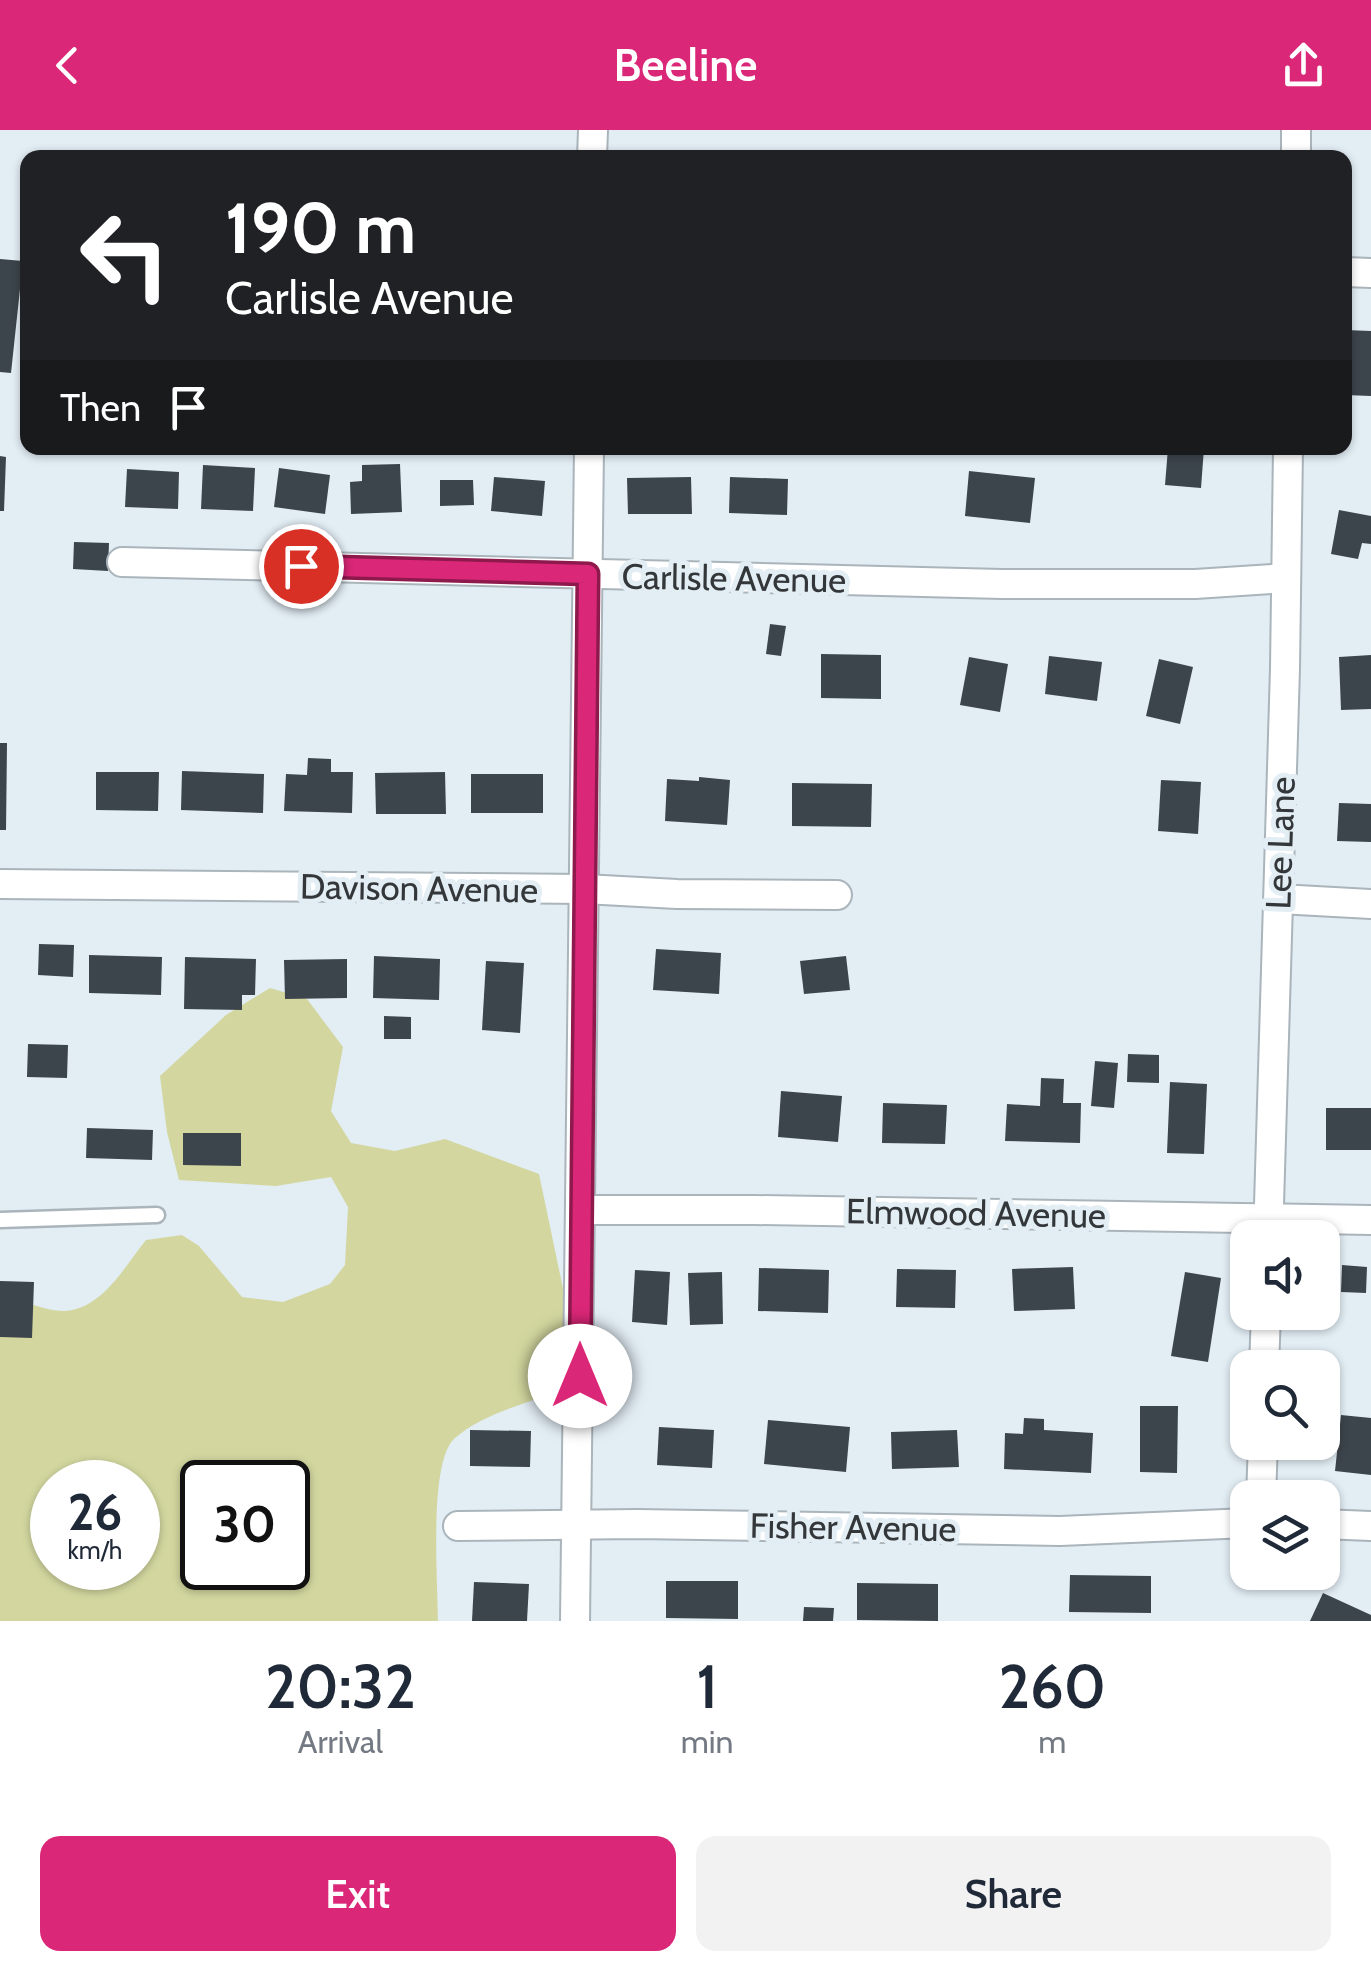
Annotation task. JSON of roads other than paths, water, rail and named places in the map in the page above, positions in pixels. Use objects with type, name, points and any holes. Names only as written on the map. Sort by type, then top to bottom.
[{"type":"street","points":[[575,1621],[590,455]]},
{"type":"street","name":"Lee Lane","points":[[1268,1220],[1288,455]]},
{"type":"street","name":"Carlisle Avenue","points":[[122,562],[1002,584],[1195,584],[1286,578]]},
{"type":"street","name":"Davison Avenue","points":[[0,884],[584,889],[838,896]]},
{"type":"street","points":[[1279,899],[1371,904]]},
{"type":"street","name":"Elmwood Avenue","points":[[580,1210],[756,1210],[1230,1227]]},
{"type":"street","name":"Elmwood Avenue","points":[[1340,1222],[1371,1220]]},
{"type":"street","name":"Fisher Avenue","points":[[458,1526],[1060,1531],[1230,1524]]},
{"type":"street","points":[[1340,1525],[1371,1526]]},
{"type":"lane","points":[[0,1220],[158,1215]]}]
